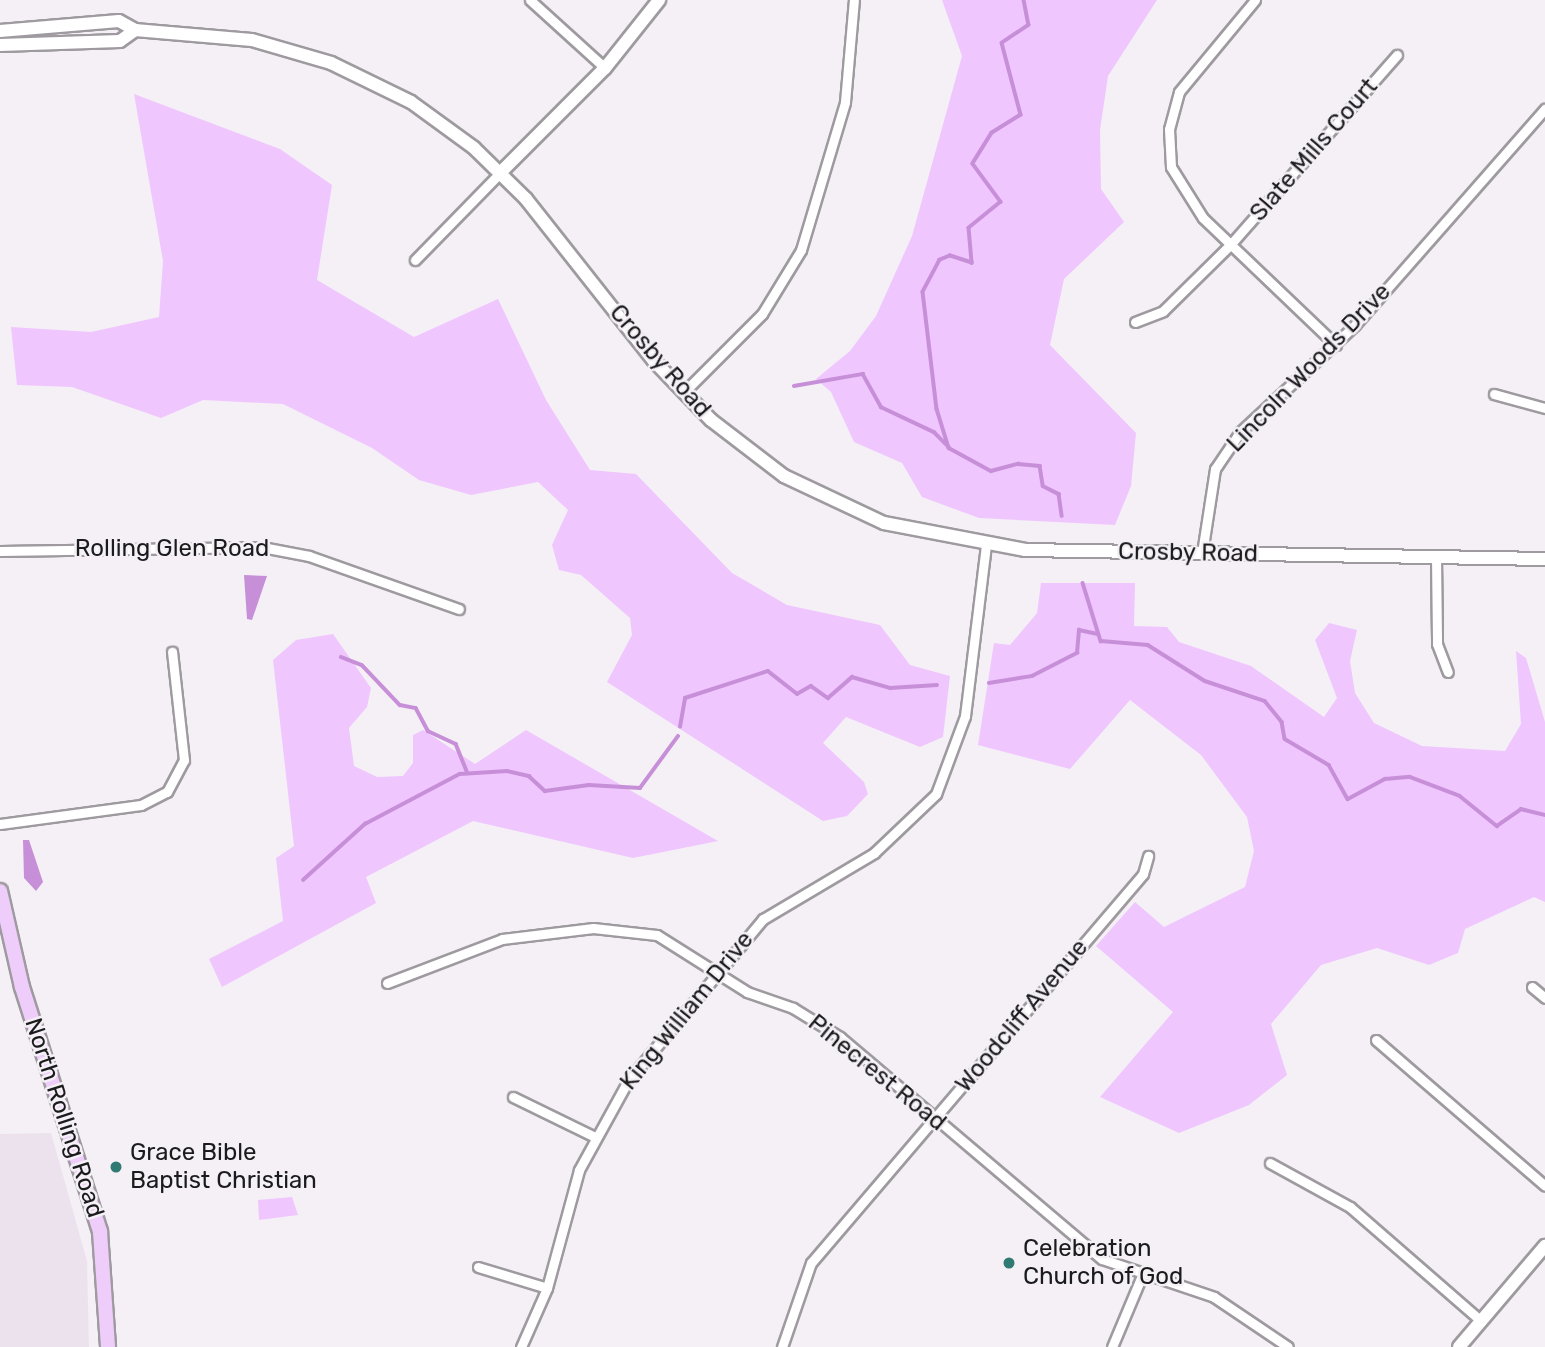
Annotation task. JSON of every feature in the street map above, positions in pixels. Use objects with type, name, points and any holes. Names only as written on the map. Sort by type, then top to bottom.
[{"type":"main road","name":"North Rolling Road","points":[[0,891],[26,999],[100,1232],[108,1347]]},
{"type":"street","points":[[530,0],[605,68]]},
{"type":"street","points":[[415,260],[605,68],[659,0]]},
{"type":"street","points":[[683,393],[762,314],[801,250],[845,102],[854,0]]},
{"type":"street","points":[[1255,0],[1190,74],[1169,129],[1179,185],[1230,245],[1336,345]]},
{"type":"street","name":"Crosby Road","points":[[0,30],[119,21],[135,30],[252,40],[331,63],[411,102],[501,172],[683,393],[747,451],[819,495],[884,523],[986,547],[1545,559]]},
{"type":"street","name":"Crosby Road","points":[[0,45],[120,41],[135,30]]},
{"type":"street","name":"Slate Mills Court","points":[[1135,323],[1163,311],[1230,245],[1398,55]]},
{"type":"street","name":"Lincoln Woods Drive","points":[[1202,553],[1209,490],[1228,449],[1336,345],[1544,111]]},
{"type":"street","points":[[1494,394],[1545,408]]},
{"type":"street","name":"Rolling Glen Road","points":[[0,551],[262,547],[309,556],[459,610]]},
{"type":"street","name":"King William Drive","points":[[521,1347],[547,1288],[593,1136],[715,970],[763,919],[874,853],[936,794],[965,716],[986,547]]},
{"type":"street","points":[[1436,557],[1437,644],[1448,672]]},
{"type":"street","points":[[0,824],[141,805],[167,792],[184,760],[172,652]]},
{"type":"street","name":"Woodcliff Avenue","points":[[782,1347],[811,1263],[1143,874],[1148,856]]},
{"type":"street","name":"Pinecrest Road","points":[[387,984],[476,945],[593,928],[657,935],[747,992],[816,1020],[1085,1247],[1141,1278],[1214,1297],[1288,1347]]},
{"type":"street","points":[[1532,987],[1545,998]]},
{"type":"street","points":[[1376,1041],[1545,1186]]},
{"type":"street","points":[[513,1097],[593,1136]]},
{"type":"street","points":[[1270,1163],[1350,1207],[1481,1321]]},
{"type":"street","points":[[1459,1347],[1545,1246]]},
{"type":"street","points":[[478,1266],[547,1288]]},
{"type":"street","points":[[1112,1347],[1141,1278]]},
{"type":"shaded area","points":[[942,0],[1157,0],[1108,76],[1100,130],[1101,189],[1124,222],[1064,279],[1050,345],[1136,433],[1131,486],[1115,525],[979,518],[922,497],[902,463],[854,442],[831,392],[816,379],[850,351],[876,316],[912,236],[962,56]]},
{"type":"shaded area","points":[[134,94],[280,149],[332,185],[317,280],[414,337],[498,299],[546,400],[590,470],[636,474],[732,573],[787,605],[880,625],[910,665],[950,676],[943,737],[920,747],[846,717],[823,743],[864,782],[868,794],[847,816],[823,821],[607,682],[632,635],[630,618],[581,575],[559,570],[552,545],[568,510],[538,482],[471,495],[419,480],[372,448],[283,404],[203,400],[161,418],[72,387],[17,385],[11,327],[91,332],[159,317],[163,261]]},
{"type":"shaded area","points":[[244,575],[267,576],[252,620],[247,619]]},
{"type":"shaded area","points":[[1041,583],[1135,583],[1134,626],[1167,627],[1179,642],[1251,666],[1324,717],[1337,698],[1315,640],[1329,623],[1357,630],[1350,661],[1355,693],[1374,723],[1422,746],[1505,751],[1521,724],[1516,651],[1526,658],[1545,722],[1545,902],[1534,897],[1465,929],[1458,953],[1429,965],[1377,948],[1321,965],[1271,1024],[1287,1075],[1249,1105],[1179,1133],[1100,1097],[1173,1012],[1096,946],[1135,902],[1164,927],[1245,887],[1254,851],[1247,817],[1201,755],[1130,700],[1070,769],[978,745],[994,643],[1010,645],[1037,613]]},
{"type":"shaded area","points":[[333,634],[371,688],[367,707],[349,728],[354,766],[377,777],[403,776],[413,763],[413,735],[423,730],[475,764],[526,730],[718,841],[633,858],[473,821],[366,877],[376,903],[222,987],[209,959],[283,921],[276,858],[294,846],[273,660],[296,640]]},
{"type":"shaded area","points":[[23,840],[29,840],[43,882],[36,891],[24,878]]},
{"type":"shaded area","points":[[51,1133],[87,1261],[89,1347],[0,1347],[0,1134]]},
{"type":"shaded area","points":[[292,1197],[298,1215],[259,1220],[258,1200]]},
{"type":"waterway","points":[[1024,0],[1029,25],[1002,43],[1021,115],[992,133],[973,164],[1001,202],[969,228],[972,263],[950,256],[940,260],[923,292],[937,409],[949,448],[991,471],[1018,464],[1040,466],[1043,486],[1059,494],[1062,516]]},
{"type":"waterway","points":[[794,386],[863,374],[881,407],[934,432],[949,447]]},
{"type":"waterway","points":[[1083,583],[1101,641],[1148,645],[1205,681],[1265,701],[1282,722],[1285,739],[1329,765],[1348,799],[1385,779],[1410,777],[1460,796],[1497,826],[1521,809],[1545,815]]},
{"type":"waterway","points":[[989,683],[1032,676],[1077,653],[1079,630],[1098,634]]},
{"type":"waterway","points":[[341,657],[362,665],[400,705],[416,708],[428,731],[456,744],[468,773]]},
{"type":"waterway","points":[[680,727],[685,698],[768,671],[797,694],[811,686],[828,698],[852,677],[890,688],[937,685]]},
{"type":"waterway","points":[[303,880],[365,824],[460,774],[507,771],[529,776],[545,791],[589,785],[640,788],[678,736]]},
{"type":"place","name":"Grace Bible Baptist Christian","points":[[116,1167]]},
{"type":"place","name":"Celebration Church of God","points":[[1009,1263]]}]
